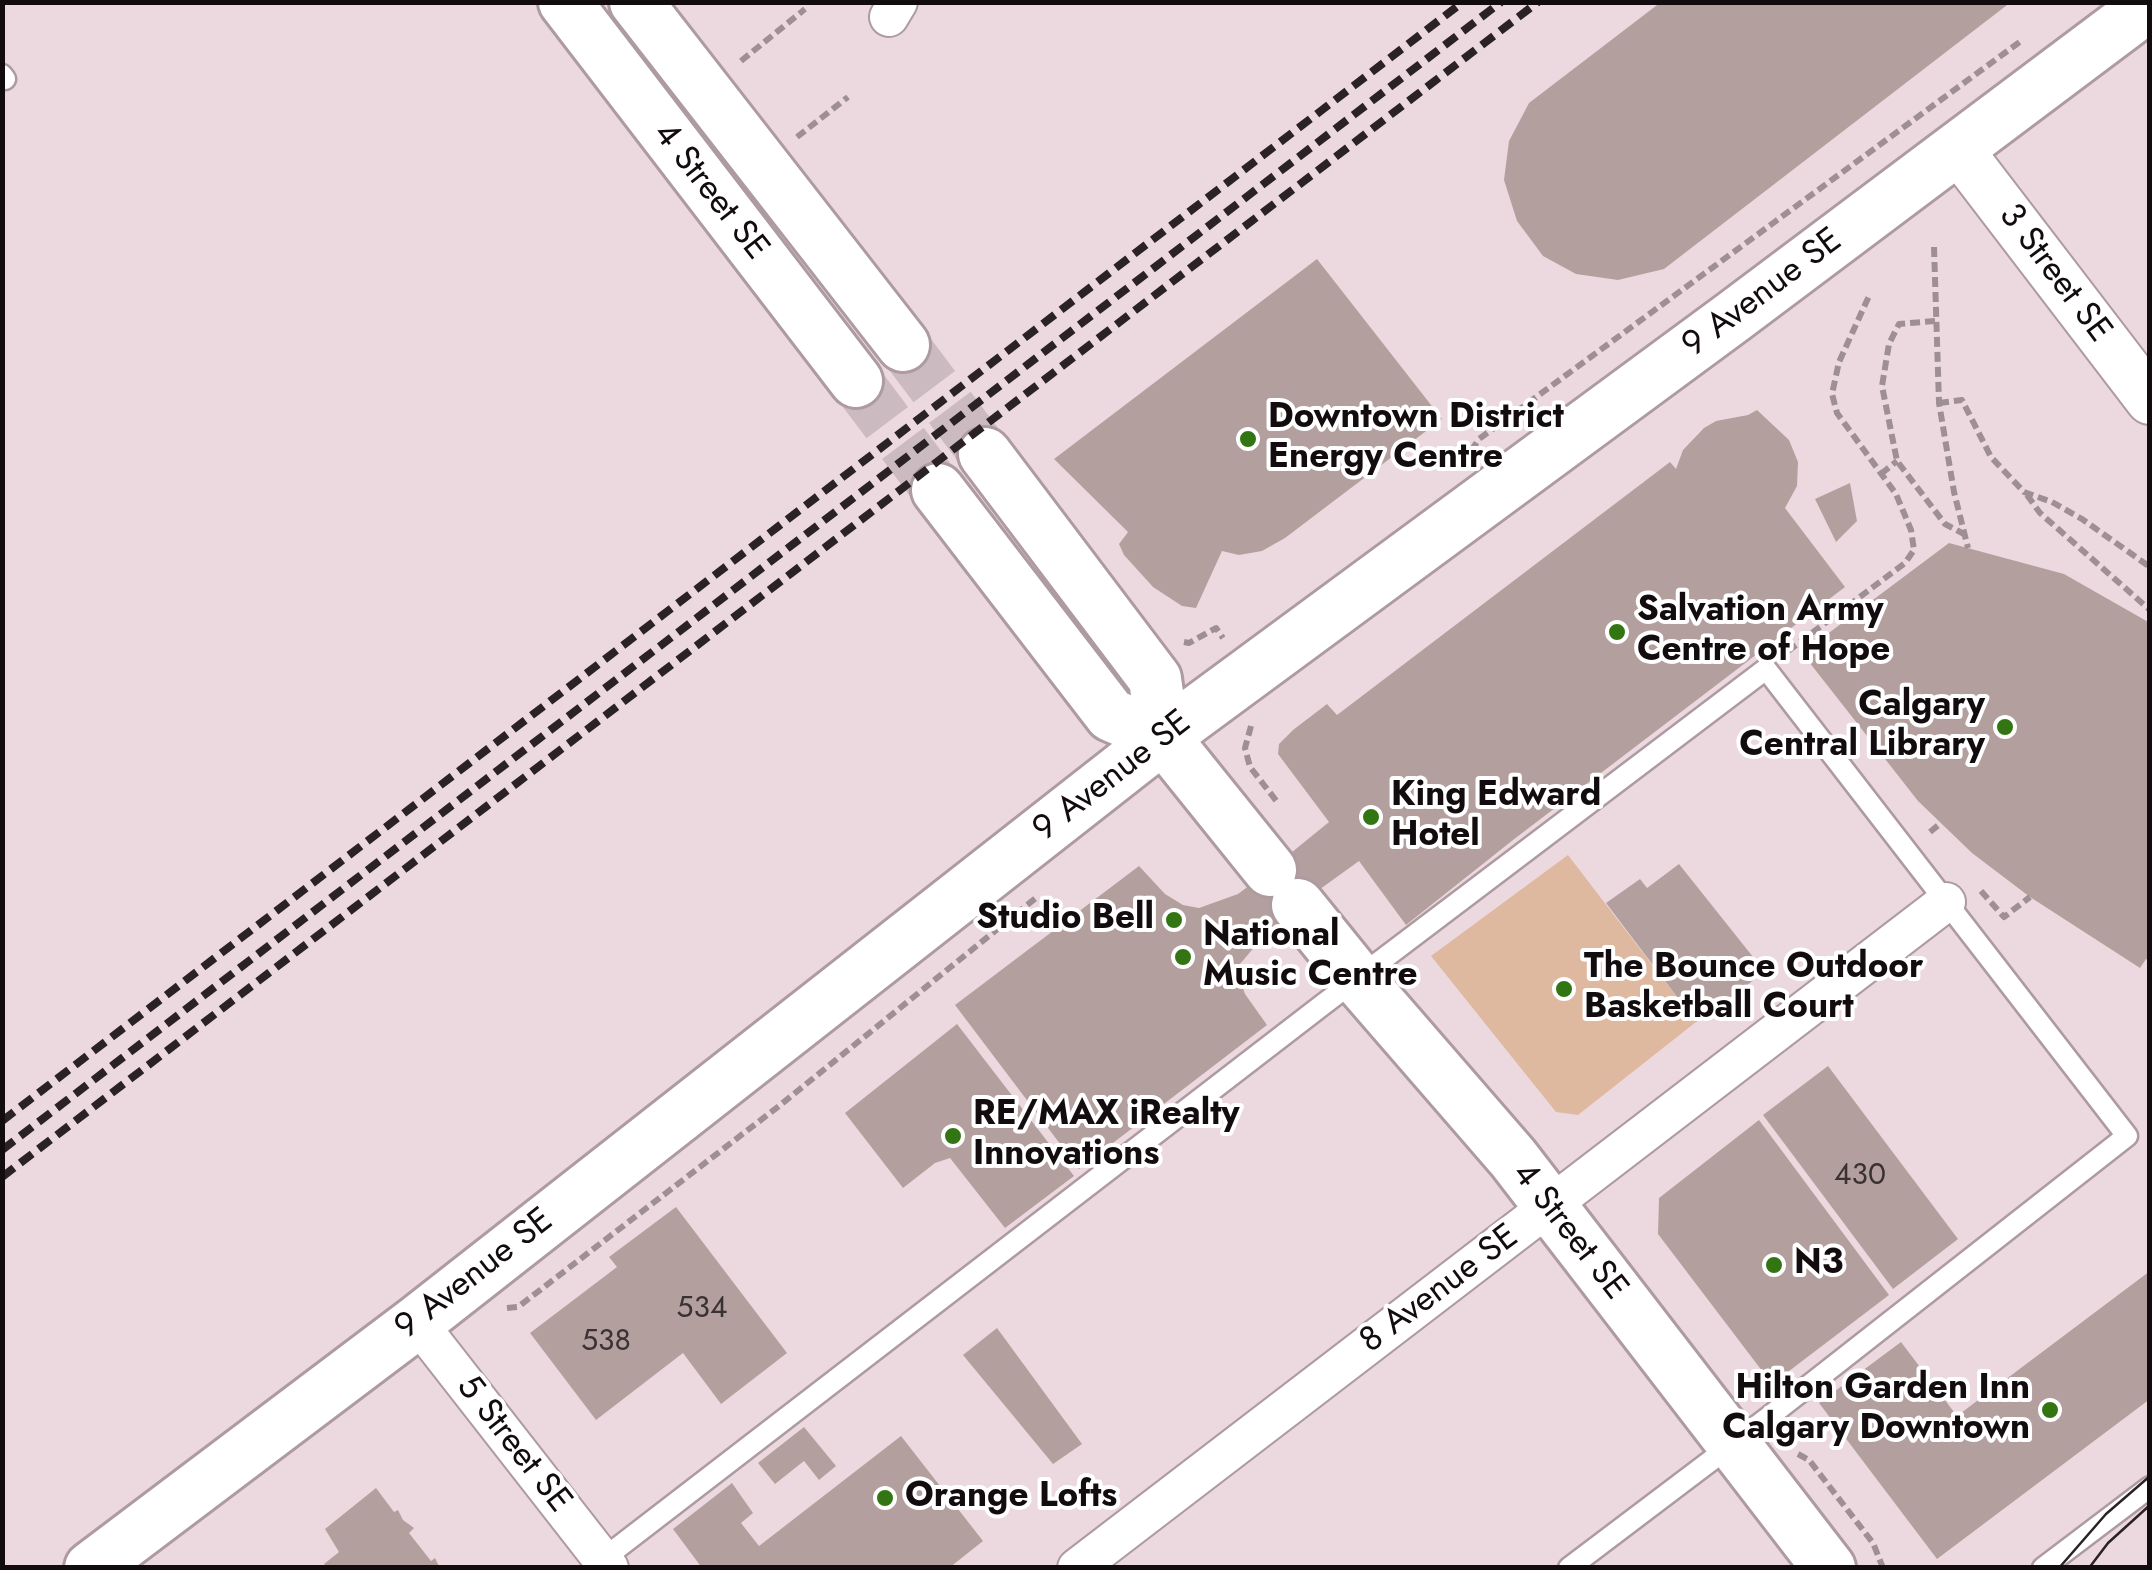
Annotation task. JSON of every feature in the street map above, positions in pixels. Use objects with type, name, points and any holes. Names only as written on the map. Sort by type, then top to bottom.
[{"type":"main road","name":"4 Street SE","points":[[565,2],[856,381]]},
{"type":"main road","name":"4 Street SE","points":[[636,2],[903,345]]},
{"type":"main road","name":"9 Avenue SE","points":[[91,1568],[417,1322],[1163,737],[2150,4]]},
{"type":"main road","points":[[985,454],[1155,679],[1163,737]]},
{"type":"main road","name":"4 Street SE","points":[[938,490],[1111,715],[1163,737],[1357,978],[1550,1205],[1829,1568]]},
{"type":"street","name":"3 Street SE","points":[[1958,149],[2146,388]]},
{"type":"street","name":"8 Avenue SE","points":[[1077,1568],[1962,895]]},
{"type":"street","name":"5 Street SE","points":[[417,1322],[606,1564]]},
{"type":"lane","points":[[606,1564],[1357,978],[1766,669],[1962,895],[2127,1136],[1569,1568]]},
{"type":"lane","points":[[2043,1568],[2150,1487]]},
{"type":"path","points":[[740,61],[805,9]]},
{"type":"path","points":[[1479,439],[1962,82]]},
{"type":"path","points":[[788,144],[848,97]]},
{"type":"path","points":[[1934,247],[1940,403],[1954,492],[1968,548]]},
{"type":"path","points":[[1799,664],[1787,649],[1905,563],[1914,550],[1911,530],[1896,494],[1837,413],[1832,394],[1840,362],[1868,296]]},
{"type":"path","points":[[1935,321],[1899,324],[1889,344],[1882,386],[1896,462],[1945,524],[1965,535]]},
{"type":"path","points":[[1940,403],[1962,400],[1991,457],[2040,513],[2150,610]]},
{"type":"path","points":[[1881,474],[1896,462]]},
{"type":"path","points":[[2024,492],[2052,502],[2150,567]]},
{"type":"path","points":[[1252,725],[1245,748],[1250,768],[1284,810]]},
{"type":"path","points":[[1918,817],[1941,846]]},
{"type":"path","points":[[1930,832],[1941,824]]},
{"type":"path","points":[[1962,895],[2004,916],[2030,897]]},
{"type":"shaded area","name":"The Bounce Outdoor Basketball Court","points":[[1568,855],[1696,1022],[1578,1115],[1556,1112],[1431,956]]},
{"type":"building","points":[[1661,2],[2011,2],[1664,269],[1618,280],[1576,274],[1543,256],[1517,221],[1504,180],[1509,141],[1529,103]]},
{"type":"building","name":"Downtown District Energy Centre","points":[[1317,259],[1442,419],[1285,538],[1262,551],[1239,555],[1222,551],[1196,608],[1182,606],[1153,587],[1124,555],[1119,544],[1128,532],[1054,459]]},
{"type":"building","points":[[1757,410],[1789,440],[1798,462],[1797,486],[1785,508],[1845,587],[1406,925],[1359,861],[1298,905],[1268,931],[1240,964],[1245,994],[1267,1025],[1079,1169],[955,1005],[1139,866],[1165,894],[1183,905],[1199,908],[1238,894],[1329,822],[1278,754],[1279,744],[1293,730],[1327,704],[1337,715],[1670,462],[1676,469],[1683,450],[1704,428]]},
{"type":"building","points":[[1850,483],[1857,521],[1836,542],[1815,499]]},
{"type":"building","name":"Calgary Central Library","points":[[1949,543],[2064,574],[2150,623],[2150,962],[2146,959],[2140,968],[2030,897],[1972,853],[1918,801],[1802,653]]},
{"type":"building","points":[[1679,864],[1765,972],[1696,1022],[1606,903],[1640,879],[1647,888]]},
{"type":"building","name":"RE/MAX iRealty Innovations","points":[[957,1024],[1074,1176],[1005,1228],[950,1158],[935,1163],[903,1188],[845,1113]]},
{"type":"building","points":[[1828,1066],[1958,1239],[1893,1289],[1763,1115]]},
{"type":"building","name":"N3","points":[[1759,1120],[1889,1295],[1772,1384],[1658,1234],[1659,1198]]},
{"type":"building","points":[[676,1207],[787,1353],[721,1404],[683,1353],[596,1420],[530,1333],[617,1267],[609,1257]]},
{"type":"building","name":"Hilton Garden Inn Calgary Downtown","points":[[2150,1271],[2150,1399],[1937,1559],[1819,1403],[1901,1342],[1957,1416]]},
{"type":"building","points":[[997,1328],[1082,1444],[1053,1464],[963,1355]]},
{"type":"building","points":[[804,1427],[836,1466],[819,1480],[804,1461],[775,1484],[758,1463]]},
{"type":"building","name":"Orange Lofts","points":[[901,1436],[983,1541],[949,1568],[702,1568],[673,1529],[732,1483],[753,1513],[741,1523],[759,1546]]},
{"type":"building","points":[[376,1488],[394,1512],[398,1510],[414,1528],[409,1533],[440,1568],[327,1568],[324,1564],[339,1552],[325,1529]]},
{"type":"tunnel","points":[[903,345],[985,454]]},
{"type":"tunnel","points":[[856,381],[938,490]]},
{"type":"tram line","points":[[2059,1568],[2106,1514],[2150,1476]]},
{"type":"tram line","points":[[2089,1568],[2108,1543],[2150,1505]]},
{"type":"railway","points":[[2,1121],[1463,2]]},
{"type":"railway","points":[[2,1150],[1501,2]]},
{"type":"railway","points":[[2,1177],[1538,2]]},
{"type":"place","name":"Downtown District Energy Centre","points":[[1248,439]]},
{"type":"place","name":"Salvation Army Centre of Hope","points":[[1617,632]]},
{"type":"place","name":"Calgary Central Library","points":[[2005,727]]},
{"type":"place","name":"King Edward Hotel","points":[[1371,817]]},
{"type":"place","name":"Studio Bell","points":[[1174,920]]},
{"type":"place","name":"National Music Centre","points":[[1183,957]]},
{"type":"place","name":"The Bounce Outdoor Basketball Court","points":[[1564,989]]},
{"type":"place","name":"RE/MAX iRealty Innovations","points":[[953,1136]]},
{"type":"place","name":"N3","points":[[1774,1265]]},
{"type":"place","name":"Hilton Garden Inn Calgary Downtown","points":[[2050,1410]]},
{"type":"place","name":"Orange Lofts","points":[[885,1498]]}]
